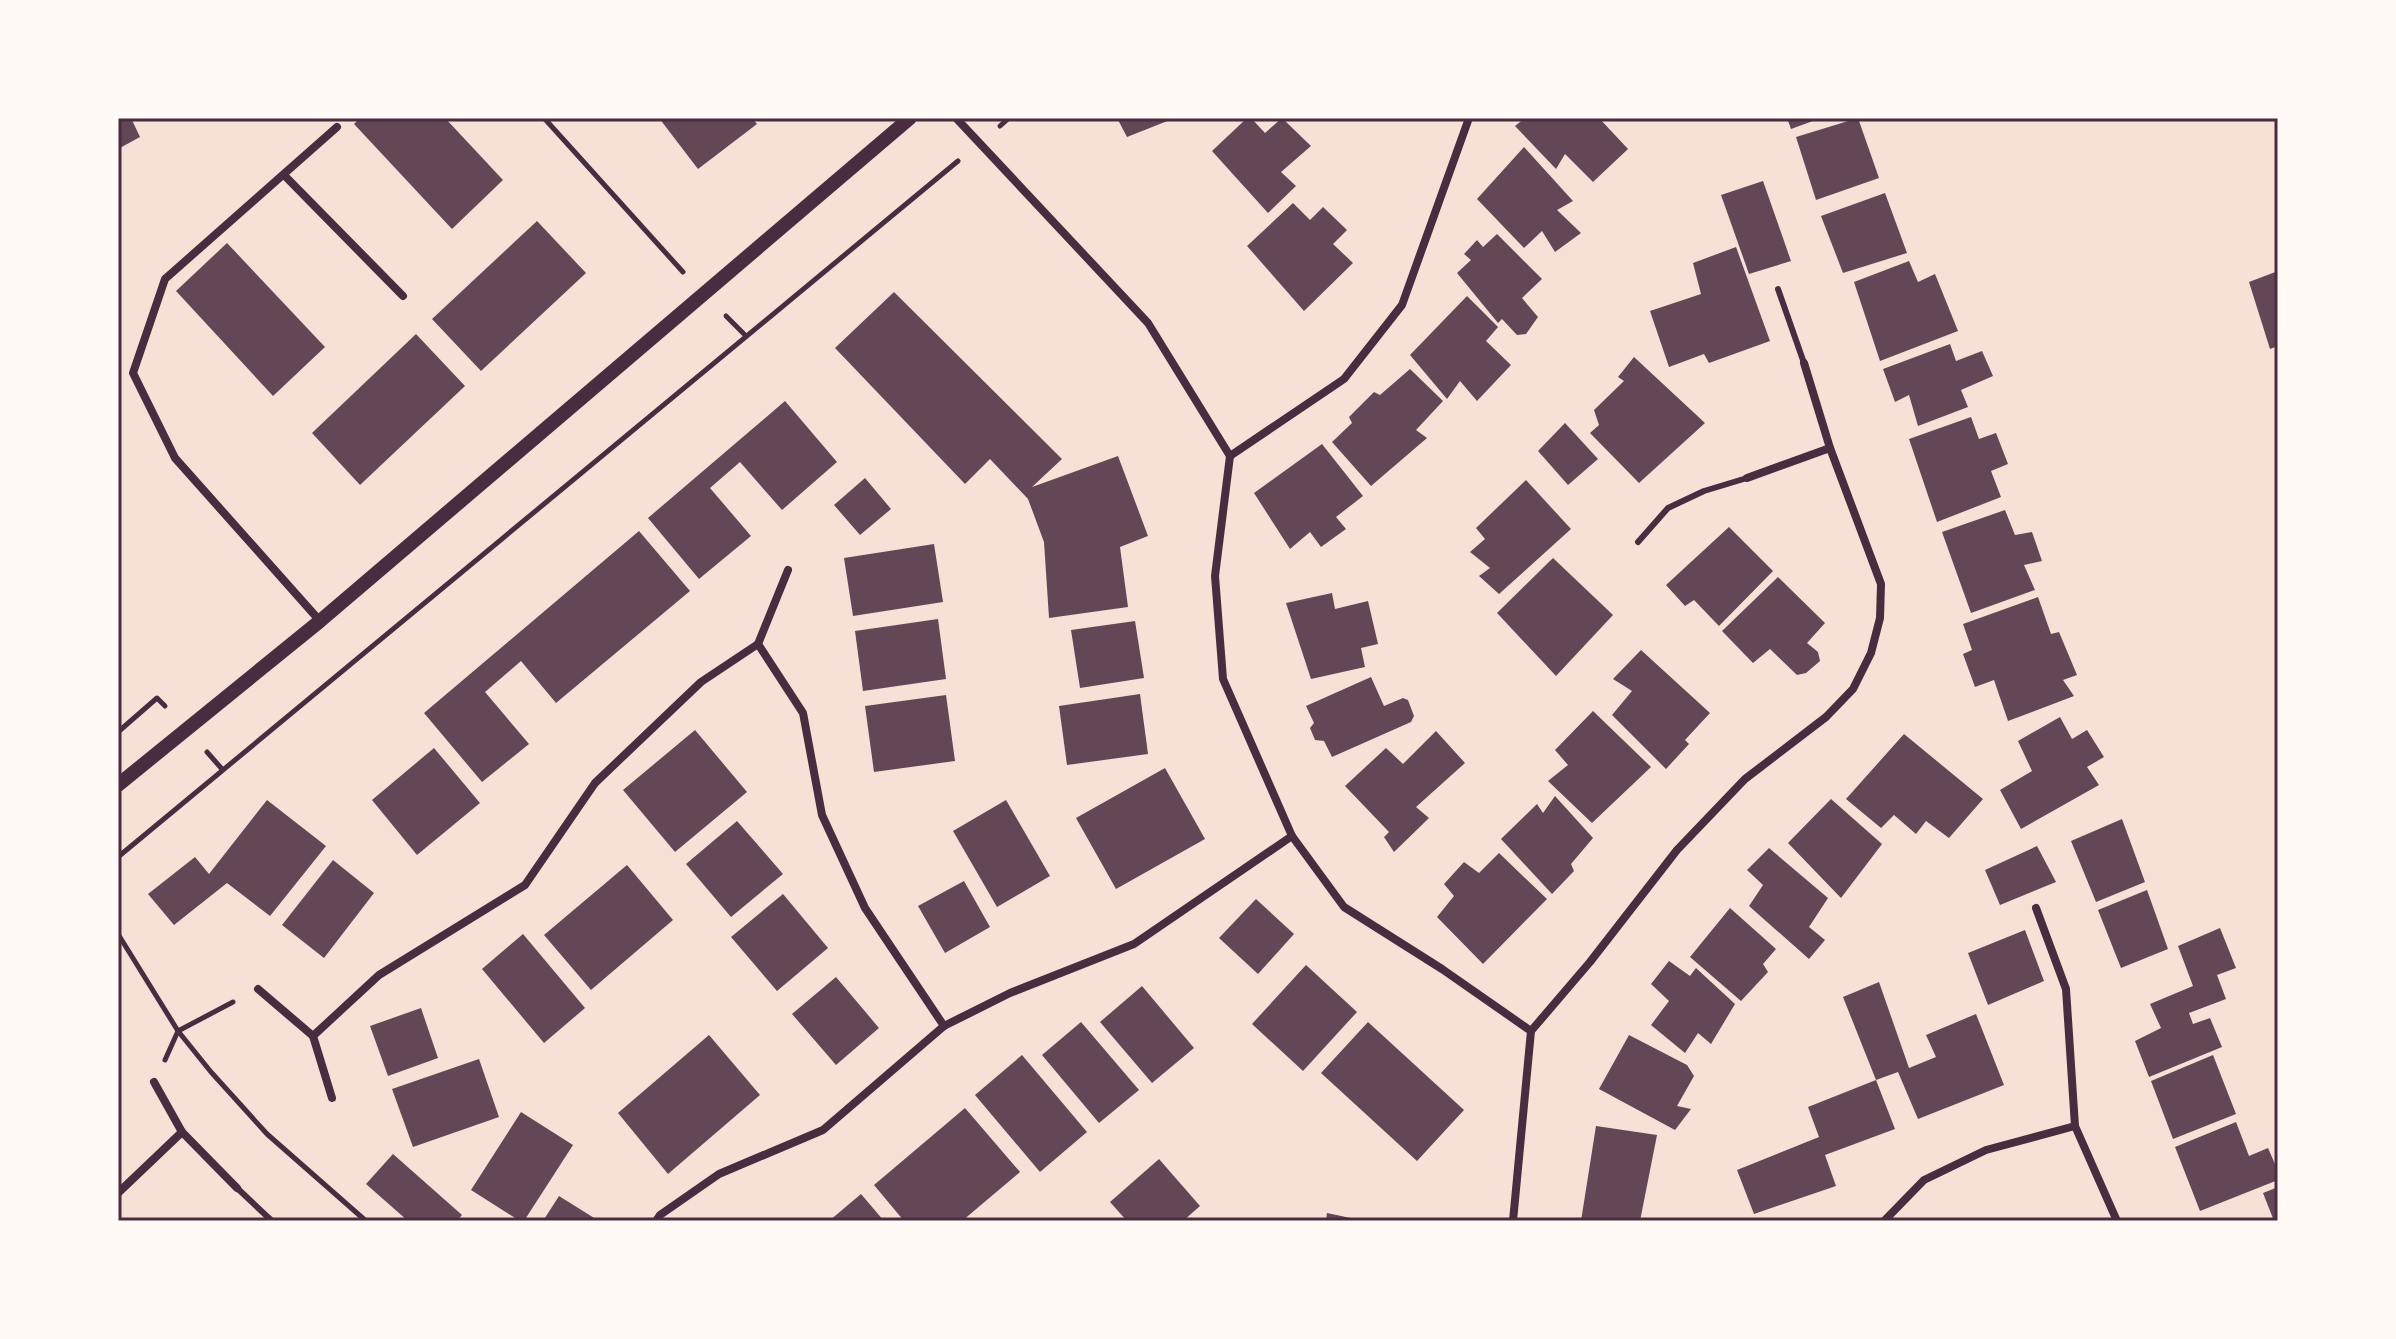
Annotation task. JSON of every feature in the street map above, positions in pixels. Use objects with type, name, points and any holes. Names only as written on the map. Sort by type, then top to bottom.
[{"type":"street","points":[[118,785],[320,621],[910,118]]},
{"type":"street","points":[[956,118],[1148,323],[1230,456],[1215,576],[1223,679],[1292,836],[1344,907],[1442,969],[1531,1031]]},
{"type":"street","points":[[1230,456],[1344,379],[1402,305],[1469,118]]},
{"type":"street","points":[[320,621],[175,458],[133,373],[165,279],[337,127]]},
{"type":"street","points":[[284,175],[403,296]]},
{"type":"street","points":[[1513,1221],[1531,1031],[1590,962],[1677,850],[1745,779],[1826,717],[1853,689],[1871,653],[1880,618],[1881,584],[1830,448],[1804,363]]},
{"type":"street","points":[[1747,478],[1830,448]]},
{"type":"street","points":[[313,1036],[379,975],[525,885],[595,783],[701,682],[758,644],[788,570]]},
{"type":"street","points":[[758,644],[803,713],[822,815],[865,908],[944,1026]]},
{"type":"street","points":[[656,1221],[660,1215],[719,1174],[823,1130],[944,1026],[1010,993],[1134,944],[1292,836]]},
{"type":"street","points":[[2036,908],[2066,989],[2075,1126],[2117,1221]]},
{"type":"street","points":[[258,989],[313,1036],[332,1098]]},
{"type":"street","points":[[154,1082],[182,1132],[237,1188]]},
{"type":"street","points":[[1884,1221],[1924,1180],[1986,1150],[2075,1126]]},
{"type":"street","points":[[118,1193],[182,1132]]},
{"type":"lane","points":[[1778,289],[1804,363]]},
{"type":"lane","points":[[1638,542],[1668,508],[1704,491],[1747,478]]},
{"type":"lane","points":[[237,1188],[272,1221]]},
{"type":"path","points":[[544,118],[703,293]]},
{"type":"path","points":[[118,857],[1009,118]]},
{"type":"path","points":[[118,934],[178,1031],[267,1134],[366,1221]]},
{"type":"path","points":[[154,1082],[178,1031],[258,989]]},
{"type":"building","points":[[118,118],[131,118],[140,137],[118,149]]},
{"type":"building","points":[[360,118],[445,118],[503,180],[452,229],[354,124]]},
{"type":"building","points":[[659,118],[752,118],[757,124],[698,169]]},
{"type":"building","points":[[1117,118],[1175,118],[1127,137]]},
{"type":"building","points":[[1247,118],[1251,118],[1265,133],[1282,118],[1311,146],[1281,172],[1296,186],[1268,213],[1212,151]]},
{"type":"building","points":[[1525,118],[1599,118],[1628,149],[1593,182],[1565,154],[1556,169],[1515,126]]},
{"type":"building","points":[[1787,118],[1821,118],[1791,129]]},
{"type":"building","points":[[1858,118],[1879,178],[1816,200],[1796,137]]},
{"type":"building","points":[[1524,147],[1573,201],[1557,210],[1581,233],[1555,252],[1542,231],[1524,248],[1477,199]]},
{"type":"building","points":[[1763,181],[1791,261],[1749,274],[1721,195]]},
{"type":"building","points":[[1885,193],[1907,253],[1843,273],[1821,216]]},
{"type":"building","points":[[1293,203],[1310,220],[1323,207],[1347,230],[1333,244],[1353,263],[1304,311],[1247,246]]},
{"type":"building","points":[[537,221],[586,273],[481,371],[432,319]]},
{"type":"building","points":[[1497,234],[1542,279],[1522,298],[1538,317],[1526,334],[1517,335],[1502,319],[1498,323],[1457,273],[1471,260],[1464,254],[1477,240],[1483,247]]},
{"type":"building","points":[[227,243],[325,347],[273,396],[176,291]]},
{"type":"building","points":[[1736,247],[1770,341],[1709,363],[1704,354],[1669,367],[1650,311],[1701,294],[1693,263]]},
{"type":"building","points":[[1909,261],[1918,282],[1935,274],[1958,331],[1880,361],[1854,282]]},
{"type":"building","points":[[2278,271],[2278,346],[2270,349],[2249,282]]},
{"type":"building","points":[[894,292],[1062,459],[1032,487],[1118,456],[1148,536],[1120,547],[1128,607],[1049,618],[1044,542],[1028,499],[990,459],[965,484],[835,348]]},
{"type":"building","points":[[1467,296],[1498,327],[1486,341],[1511,365],[1477,401],[1460,381],[1447,399],[1410,355]]},
{"type":"building","points":[[416,334],[465,386],[360,485],[312,433]]},
{"type":"building","points":[[1950,344],[1956,361],[1982,351],[1993,376],[1961,390],[1968,407],[1918,426],[1909,395],[1895,402],[1883,369]]},
{"type":"building","points":[[1634,357],[1705,423],[1639,483],[1590,433],[1599,425],[1594,410],[1624,381],[1618,377]]},
{"type":"building","points":[[1410,369],[1443,401],[1416,430],[1427,438],[1371,486],[1332,442],[1352,423],[1349,417],[1374,392],[1380,395]]},
{"type":"building","points":[[785,401],[837,462],[782,510],[740,462],[710,488],[751,536],[699,579],[648,518]]},
{"type":"building","points":[[1971,417],[1979,439],[1996,433],[2008,464],[1991,471],[2001,497],[1937,522],[1909,439]]},
{"type":"building","points":[[1565,423],[1598,459],[1568,485],[1538,451]]},
{"type":"building","points":[[1322,444],[1363,496],[1336,517],[1346,529],[1321,547],[1310,532],[1290,549],[1254,493]]},
{"type":"building","points":[[865,478],[891,509],[860,535],[834,505]]},
{"type":"building","points":[[1526,480],[1571,529],[1499,594],[1479,576],[1490,568],[1470,552],[1485,539],[1476,528]]},
{"type":"building","points":[[2005,510],[2015,535],[2032,532],[2042,561],[2024,565],[2035,590],[1971,613],[1942,532]]},
{"type":"building","points":[[1729,527],[1773,571],[1719,626],[1694,600],[1685,606],[1666,585]]},
{"type":"building","points":[[639,531],[690,591],[556,703],[521,661],[485,692],[529,744],[482,782],[424,713]]},
{"type":"building","points":[[934,544],[943,602],[853,616],[844,558]]},
{"type":"building","points":[[1553,558],[1613,615],[1556,676],[1497,613]]},
{"type":"building","points":[[1778,577],[1825,623],[1807,643],[1818,652],[1820,661],[1806,673],[1797,675],[1770,649],[1753,663],[1722,631]]},
{"type":"building","points":[[1332,593],[1335,609],[1368,601],[1378,644],[1361,648],[1365,667],[1311,679],[1286,603]]},
{"type":"building","points":[[2038,597],[2051,634],[2059,632],[2077,675],[2063,680],[2074,696],[2008,721],[1994,680],[1975,687],[1963,654],[1972,650],[1963,624]]},
{"type":"building","points":[[938,619],[946,679],[863,691],[855,631]]},
{"type":"building","points":[[1135,621],[1144,678],[1080,688],[1071,630]]},
{"type":"building","points":[[1641,650],[1710,713],[1685,740],[1689,744],[1666,769],[1612,715],[1632,691],[1613,679]]},
{"type":"building","points":[[1371,677],[1384,706],[1403,698],[1408,700],[1414,716],[1411,722],[1332,757],[1324,741],[1315,740],[1310,728],[1314,723],[1306,706]]},
{"type":"building","points":[[1140,694],[1148,754],[1067,765],[1059,706]]},
{"type":"building","points":[[946,695],[955,761],[874,772],[865,706]]},
{"type":"building","points":[[1593,711],[1651,767],[1592,823],[1548,781],[1568,765],[1555,750]]},
{"type":"building","points":[[2060,717],[2072,739],[2087,730],[2104,757],[2087,767],[2099,785],[2021,829],[2000,790],[2032,771],[2018,741]]},
{"type":"building","points":[[695,730],[747,792],[675,852],[623,790]]},
{"type":"building","points":[[1436,731],[1465,763],[1416,807],[1429,818],[1394,852],[1384,837],[1389,832],[1345,786],[1386,748],[1403,764]]},
{"type":"building","points":[[1904,734],[1983,799],[1949,838],[1926,821],[1916,834],[1894,815],[1881,828],[1846,799]]},
{"type":"building","points":[[434,748],[480,803],[417,855],[372,800]]},
{"type":"building","points":[[1165,768],[1205,839],[1116,889],[1076,818]]},
{"type":"building","points":[[1555,796],[1593,838],[1571,864],[1574,871],[1552,894],[1501,839],[1537,804],[1543,813]]},
{"type":"building","points":[[1831,799],[1882,844],[1841,898],[1788,843]]},
{"type":"building","points":[[267,800],[326,846],[270,916],[227,883],[174,925],[148,894],[195,857],[209,874]]},
{"type":"building","points":[[1006,800],[1050,876],[997,907],[953,831]]},
{"type":"building","points":[[2122,819],[2145,882],[2096,902],[2071,841]]},
{"type":"building","points":[[737,821],[783,874],[731,917],[686,864]]},
{"type":"building","points":[[2037,846],[2056,882],[2000,905],[1985,870]]},
{"type":"building","points":[[1769,848],[1828,898],[1809,927],[1825,940],[1809,959],[1749,906],[1763,885],[1747,870]]},
{"type":"building","points":[[1499,853],[1547,899],[1483,964],[1437,917],[1454,896],[1444,884],[1464,862],[1479,873]]},
{"type":"building","points":[[333,860],[374,893],[324,958],[282,925]]},
{"type":"building","points":[[627,865],[673,920],[591,990],[544,935]]},
{"type":"building","points":[[964,881],[990,927],[945,953],[918,906]]},
{"type":"building","points":[[2147,890],[2168,949],[2121,968],[2098,910]]},
{"type":"building","points":[[783,894],[828,948],[777,991],[731,937]]},
{"type":"building","points":[[1256,899],[1294,934],[1258,974],[1219,938]]},
{"type":"building","points":[[1730,908],[1776,949],[1763,964],[1768,972],[1741,1001],[1690,957]]},
{"type":"building","points":[[2220,928],[2236,968],[2217,975],[2226,999],[2189,1013],[2193,1024],[2210,1018],[2222,1047],[2149,1077],[2135,1041],[2161,1028],[2150,1004],[2193,986],[2178,946]]},
{"type":"building","points":[[2025,930],[2044,981],[1988,1005],[1968,953]]},
{"type":"building","points":[[523,934],[585,1008],[544,1043],[482,969]]},
{"type":"building","points":[[1669,961],[1690,976],[1696,968],[1735,1004],[1711,1044],[1698,1033],[1685,1053],[1651,1025],[1669,1001],[1651,984]]},
{"type":"building","points":[[1306,965],[1357,1012],[1303,1071],[1252,1024]]},
{"type":"building","points":[[836,977],[879,1028],[836,1065],[792,1014]]},
{"type":"building","points":[[1879,982],[1909,1068],[1936,1057],[1926,1035],[1976,1014],[2004,1085],[1918,1119],[1898,1072],[1876,1080],[1843,997]]},
{"type":"building","points":[[1142,986],[1194,1048],[1152,1083],[1100,1022]]},
{"type":"building","points":[[421,1008],[438,1058],[388,1076],[370,1026]]},
{"type":"building","points":[[1081,1022],[1139,1090],[1099,1123],[1042,1055]]},
{"type":"building","points":[[1368,1022],[1464,1110],[1417,1161],[1321,1073]]},
{"type":"building","points":[[709,1035],[760,1095],[668,1174],[618,1113]]},
{"type":"building","points":[[1629,1035],[1687,1065],[1694,1076],[1677,1106],[1691,1109],[1675,1130],[1599,1089]]},
{"type":"building","points":[[1022,1055],[1087,1132],[1040,1172],[975,1095]]},
{"type":"building","points":[[2213,1055],[2236,1114],[2173,1139],[2151,1081]]},
{"type":"building","points":[[479,1059],[499,1117],[413,1147],[392,1089]]},
{"type":"building","points":[[1876,1080],[1895,1129],[1825,1155],[1836,1186],[1754,1214],[1737,1170],[1819,1137],[1808,1107]]},
{"type":"building","points":[[965,1108],[1020,1172],[962,1221],[904,1221],[874,1185]]},
{"type":"building","points":[[521,1112],[573,1145],[524,1221],[471,1190]]},
{"type":"building","points":[[2236,1122],[2249,1156],[2268,1148],[2278,1171],[2278,1180],[2200,1211],[2175,1147]]},
{"type":"building","points":[[1596,1126],[1657,1135],[1640,1221],[1581,1221]]},
{"type":"building","points":[[393,1154],[462,1215],[457,1221],[408,1221],[366,1184]]},
{"type":"building","points":[[1159,1159],[1200,1206],[1183,1221],[1127,1221],[1110,1202]]},
{"type":"building","points":[[2278,1187],[2278,1221],[2274,1221],[2263,1193]]},
{"type":"building","points":[[861,1194],[884,1221],[829,1221]]},
{"type":"building","points":[[559,1196],[599,1221],[543,1221]]},
{"type":"building","points":[[1327,1213],[1360,1220],[1360,1221],[1326,1221]]}]
